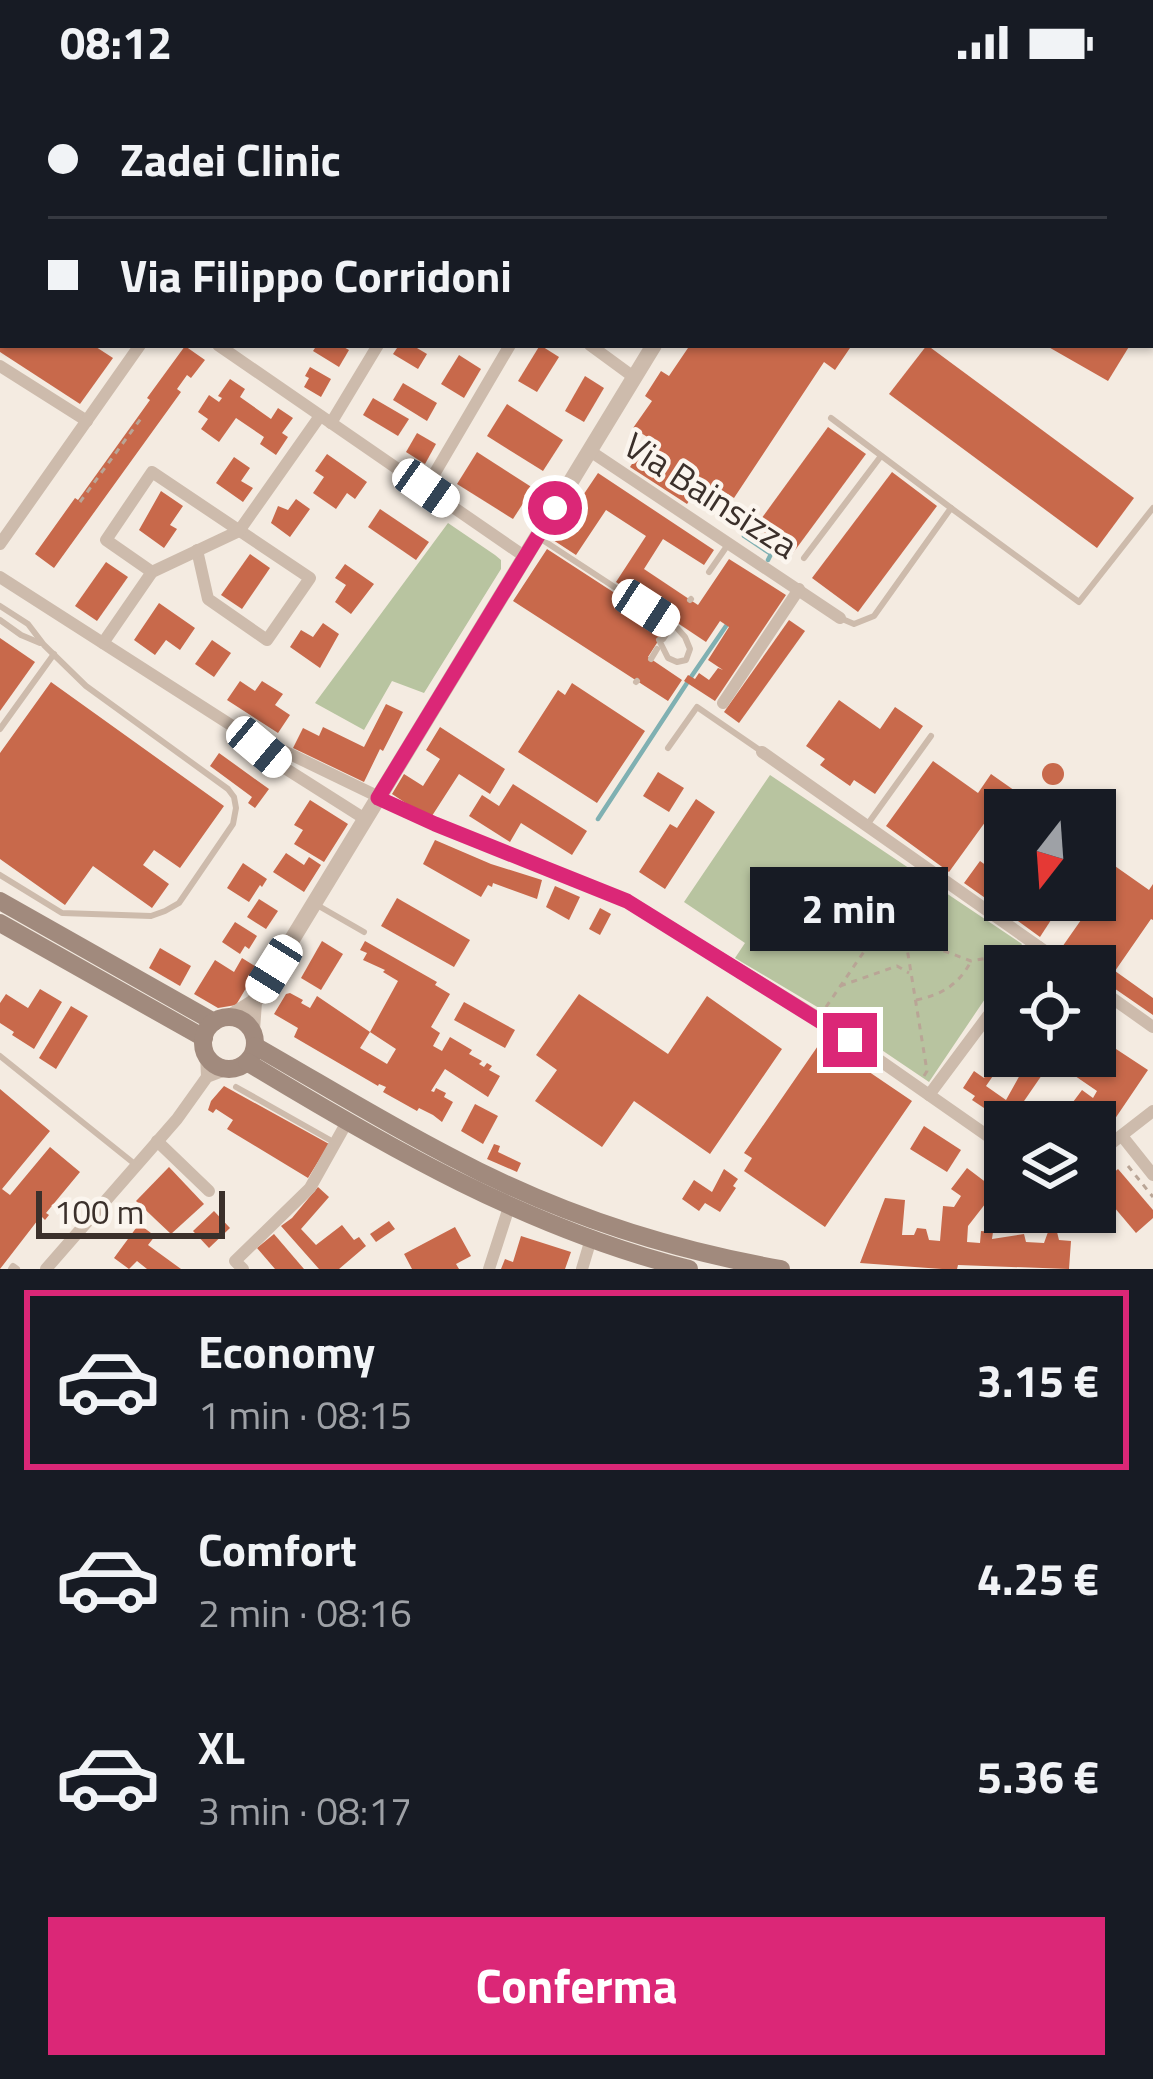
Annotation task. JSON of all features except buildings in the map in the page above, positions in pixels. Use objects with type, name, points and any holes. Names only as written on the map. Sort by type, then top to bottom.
[{"type":"main road","points":[[0,902],[213,1033]]},
{"type":"main road","points":[[0,923],[213,1033],[243,1021],[244,1059]]},
{"type":"main road","points":[[213,1033],[214,1064],[244,1059],[562,1208],[640,1235],[781,1269]]},
{"type":"main road","points":[[244,1059],[346,1121],[509,1207],[688,1269],[686,1256],[640,1235]]},
{"type":"street","points":[[0,544],[138,348]]},
{"type":"street","points":[[226,348],[524,556]]},
{"type":"street","points":[[103,643],[152,572],[239,531],[376,348]]},
{"type":"street","points":[[426,488],[508,348]]},
{"type":"street","points":[[594,348],[635,377]]},
{"type":"street","points":[[207,1077],[244,1059],[254,1002],[501,609],[524,556],[652,348]]},
{"type":"street","points":[[0,365],[87,421]]},
{"type":"street","name":"Via Bainsizza","points":[[590,451],[841,618]]},
{"type":"street","points":[[152,572],[106,540],[152,472],[310,578],[267,640],[208,599],[196,550]]},
{"type":"street","points":[[0,577],[234,727],[435,824],[627,901],[818,1018],[984,1133]]},
{"type":"street","name":"Via Bainsizza","points":[[723,703],[799,589]]},
{"type":"street","points":[[234,727],[283,767],[365,819]]},
{"type":"street","points":[[762,752],[1036,945]]},
{"type":"street","points":[[1116,1001],[1153,1027]]},
{"type":"street","points":[[46,1269],[177,1119],[207,1077],[213,1033],[254,1002]]},
{"type":"street","points":[[929,1095],[984,1021]]},
{"type":"street","points":[[1116,1141],[1153,1112]]},
{"type":"street","points":[[243,1269],[236,1261],[317,1179],[346,1121]]},
{"type":"street","points":[[1123,1136],[1153,1175]]},
{"type":"street","points":[[157,1141],[209,1191]]},
{"type":"street","points":[[489,1269],[509,1207]]},
{"type":"street","points":[[582,1269],[591,1239]]},
{"type":"lane","points":[[831,418],[1079,602],[1153,508]]},
{"type":"lane","points":[[804,558],[881,456]]},
{"type":"lane","name":"Via Bainsizza","points":[[841,618],[854,624],[874,616],[951,508]]},
{"type":"lane","points":[[537,536],[674,623],[690,649],[686,660],[668,658],[660,643]]},
{"type":"lane","points":[[709,572],[729,544]]},
{"type":"lane","points":[[0,606],[28,623],[86,686],[229,789],[236,808],[233,824],[179,903],[151,916],[62,914],[0,874]]},
{"type":"lane","points":[[0,620],[44,645]]},
{"type":"lane","points":[[651,659],[674,623]]},
{"type":"lane","points":[[0,729],[54,654]]},
{"type":"lane","points":[[668,748],[697,707],[762,752]]},
{"type":"lane","points":[[867,825],[931,736]]},
{"type":"lane","points":[[314,903],[364,932]]},
{"type":"lane","points":[[0,1056],[136,1165]]},
{"type":"lane","points":[[244,1059],[311,1130],[330,1140]]},
{"type":"lane","points":[[311,1130],[324,1108]]},
{"type":"path","points":[[80,502],[142,417]]},
{"type":"path","points":[[615,593],[620,585]]},
{"type":"path","points":[[818,1018],[922,863]]},
{"type":"path","points":[[900,899],[927,1071],[911,1083]]},
{"type":"path","points":[[907,948],[931,946],[970,961],[984,959]]},
{"type":"path","points":[[915,1000],[954,985],[970,961]]},
{"type":"path","points":[[841,986],[897,966],[911,974]]},
{"type":"path","points":[[1123,1159],[1153,1197]]},
{"type":"green space","points":[[448,523],[501,560],[501,569],[424,693],[392,681],[364,730],[315,703]]},
{"type":"green space","points":[[770,775],[1022,944],[984,945],[984,1000],[929,1082],[735,958],[745,943],[684,902]]},
{"type":"waterway","points":[[744,536],[771,554],[768,560]]},
{"type":"waterway","points":[[691,677],[726,626]]},
{"type":"waterway","points":[[598,819],[687,683]]},
{"type":"route","points":[[555,508],[378,798],[627,901],[850,1040]]}]
